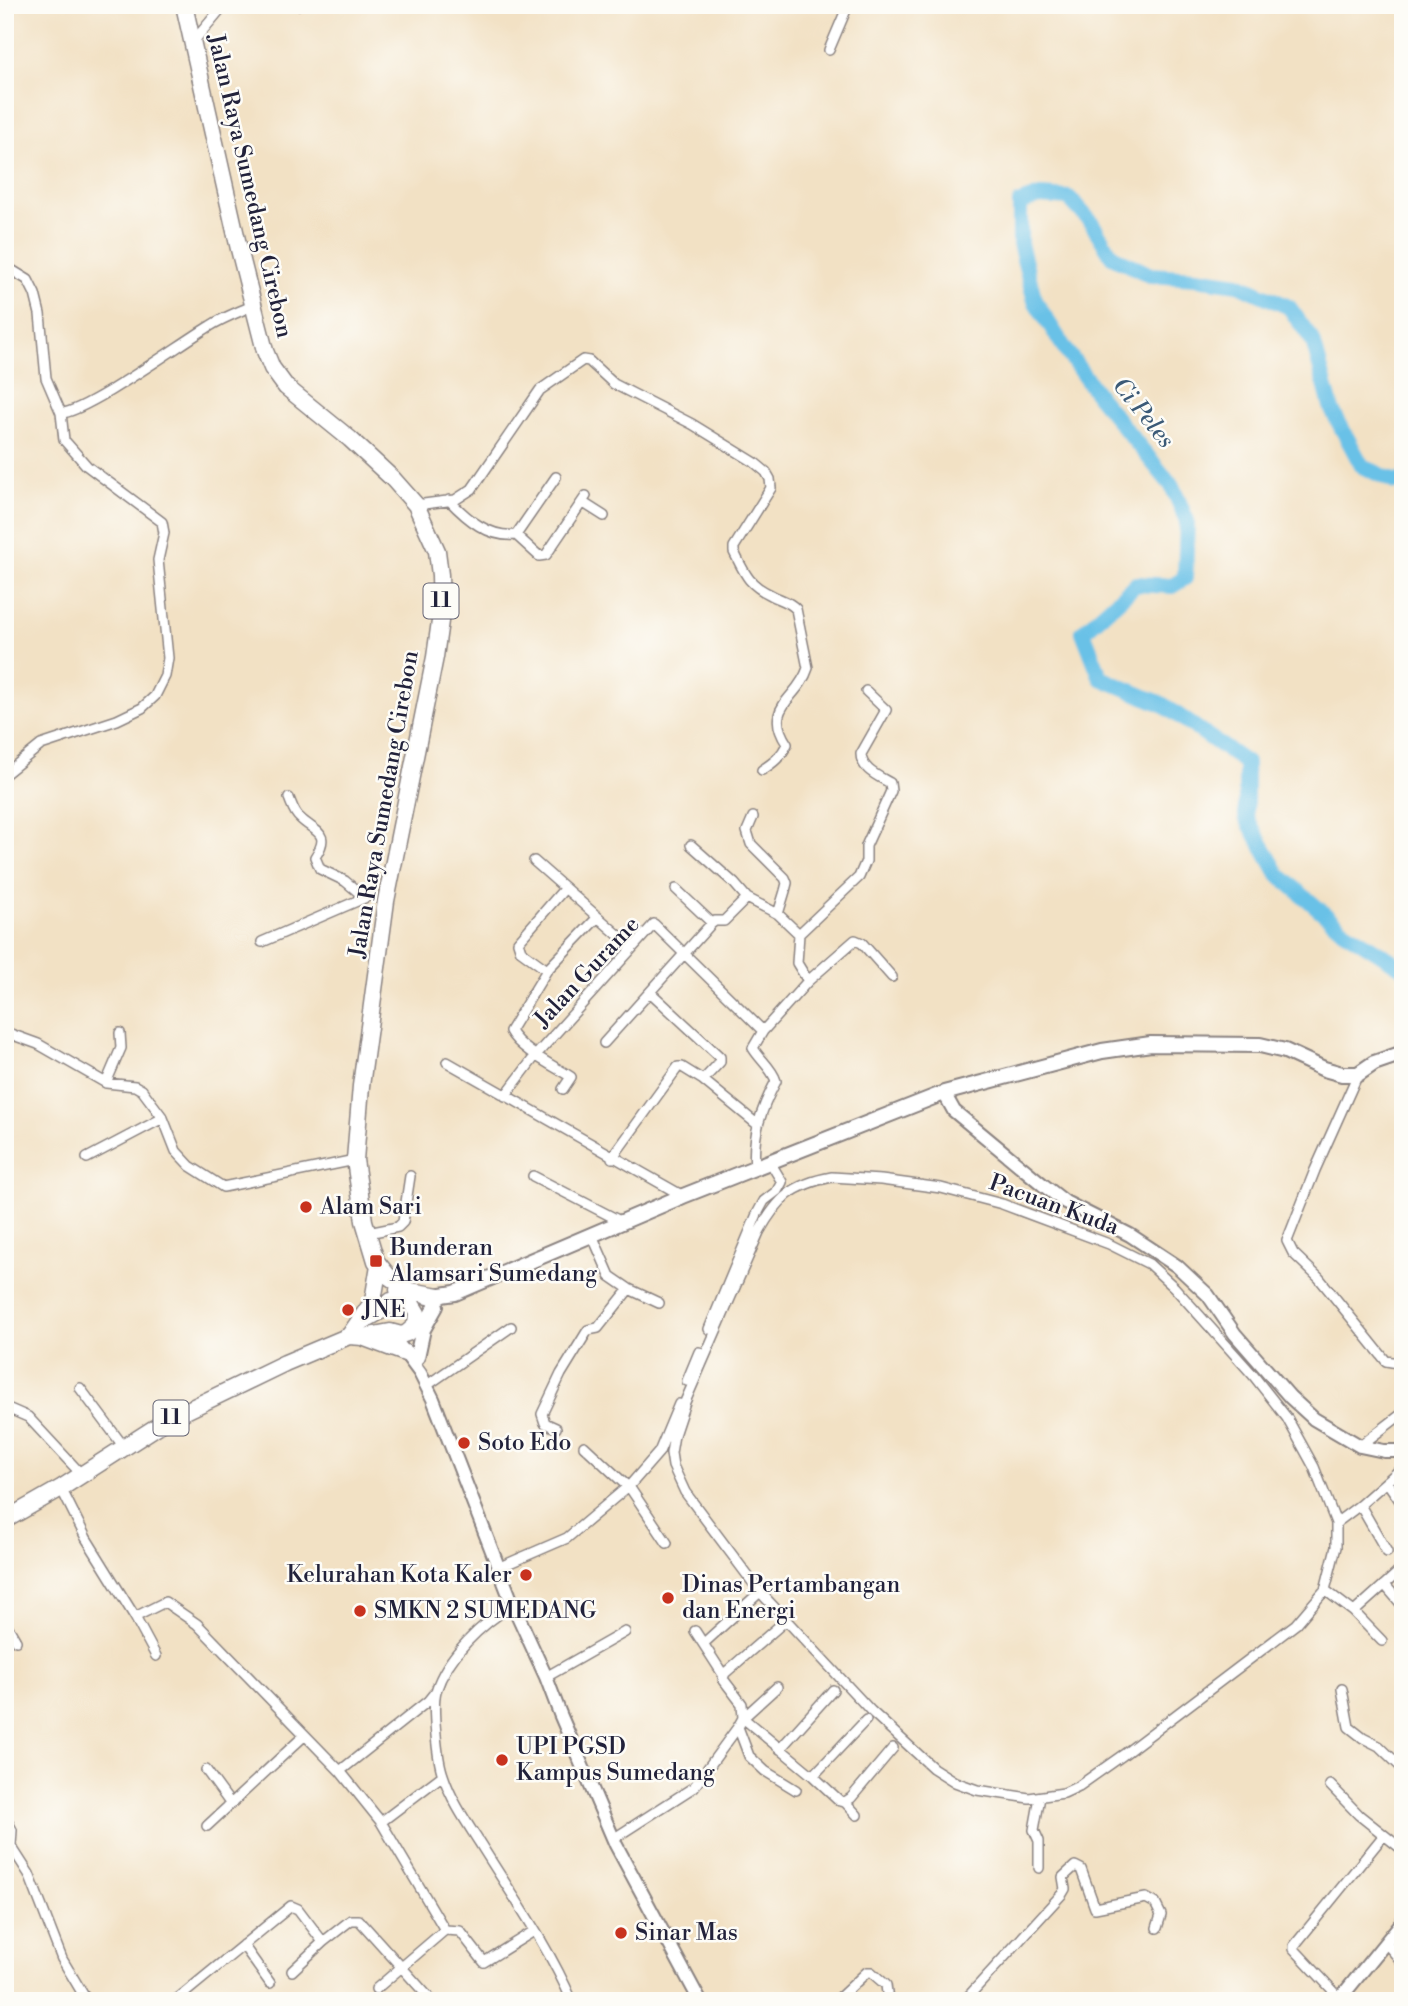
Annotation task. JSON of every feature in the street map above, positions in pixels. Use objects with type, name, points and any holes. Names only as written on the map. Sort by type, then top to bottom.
[{"type":"highway","name":"Jalan Raya Sumedang Cirebon","points":[[184,5],[211,132],[265,351],[272,368],[286,387],[350,439],[393,479],[416,505],[437,551],[441,614],[435,657],[379,898],[355,1160],[368,1233],[382,1274]]},
{"type":"highway","points":[[411,1355],[357,1332],[373,1301],[382,1274],[410,1291],[443,1298]]},
{"type":"highway","name":"11","points":[[357,1332],[407,1333],[416,1325],[415,1307],[382,1274]]},
{"type":"highway","name":"11","points":[[382,1274],[382,1319],[390,1332]]},
{"type":"highway","name":"11","points":[[5,1520],[61,1488],[167,1420],[285,1363],[357,1332],[396,1299],[406,1300]]},
{"type":"main road","points":[[406,1300],[443,1298],[683,1196],[944,1093],[1102,1051],[1151,1044],[1260,1045],[1285,1051],[1333,1073],[1358,1074],[1374,1063],[1403,1054]]},
{"type":"main road","points":[[944,1093],[954,1111],[1049,1190],[1085,1213],[1130,1235],[1177,1266],[1208,1295],[1235,1334],[1314,1419],[1360,1446],[1384,1451],[1403,1451]]},
{"type":"main road","points":[[411,1355],[416,1325],[443,1298]]},
{"type":"main road","points":[[411,1355],[423,1329],[443,1298]]},
{"type":"main road","points":[[390,1332],[411,1355],[426,1385],[513,1605],[613,1839],[700,2001]]},
{"type":"main road","points":[[1344,1998],[1403,1920]]},
{"type":"street","points":[[192,44],[224,5]]},
{"type":"street","points":[[290,5],[297,5]]},
{"type":"street","points":[[829,50],[845,7]]},
{"type":"street","points":[[5,266],[24,277],[32,286],[40,314],[46,378],[61,413],[64,440],[87,466],[162,522],[164,533],[158,560],[168,659],[165,676],[155,696],[142,708],[117,720],[41,745],[5,774]]},
{"type":"street","points":[[61,413],[73,411],[213,324],[254,305]]},
{"type":"street","points":[[416,505],[450,500],[472,489],[540,390],[583,360],[589,361],[614,384],[692,424],[754,462],[766,472],[771,488],[734,547],[734,552],[748,581],[772,597],[792,604],[796,609],[808,668],[780,710],[777,720],[779,732],[787,744],[786,748],[774,762],[762,769]]},
{"type":"street","points":[[516,535],[556,477]]},
{"type":"street","points":[[450,500],[461,513],[482,528],[500,535],[516,535],[539,556],[546,555],[584,499],[604,516]]},
{"type":"street","points":[[808,981],[797,963],[799,934],[859,877],[866,861],[866,846],[891,791],[890,783],[866,767],[861,760],[861,754],[887,710],[866,691]]},
{"type":"street","points":[[289,798],[298,817],[317,828],[320,834],[321,849],[315,857],[320,869],[345,881],[357,891],[379,898]]},
{"type":"street","points":[[753,817],[747,831],[751,844],[787,883],[778,914]]},
{"type":"street","points":[[691,845],[747,898],[778,914],[799,934]]},
{"type":"street","points":[[534,860],[632,947]]},
{"type":"street","points":[[547,970],[521,951],[518,942],[565,888]]},
{"type":"street","points":[[676,889],[712,923]]},
{"type":"street","points":[[262,942],[379,898]]},
{"type":"street","points":[[604,1043],[712,923],[724,921],[747,898]]},
{"type":"street","points":[[563,1089],[571,1077],[536,1055],[510,1031],[547,970],[598,917]]},
{"type":"street","name":"Jalan Gurame","points":[[505,1096],[536,1055],[654,925],[763,1031]]},
{"type":"street","points":[[755,1168],[753,1147],[758,1125],[762,1109],[776,1081],[774,1072],[758,1057],[753,1048],[763,1031],[808,981],[855,940],[862,943],[892,977]]},
{"type":"street","points":[[650,992],[719,1057],[720,1062],[703,1080]]},
{"type":"street","points":[[5,1032],[38,1044],[106,1083],[135,1086],[142,1090],[163,1118],[176,1150],[190,1166],[223,1188],[355,1160]]},
{"type":"street","points":[[106,1083],[121,1048],[120,1033]]},
{"type":"street","points":[[447,1062],[683,1196]]},
{"type":"street","points":[[612,1158],[678,1067],[703,1080],[758,1125]]},
{"type":"street","points":[[1358,1074],[1287,1241],[1293,1253],[1319,1278],[1386,1361],[1401,1366],[1403,1354]]},
{"type":"street","points":[[87,1158],[163,1118]]},
{"type":"street","points":[[500,1567],[567,1538],[628,1485],[659,1452],[757,1214],[766,1199],[780,1187],[782,1179],[770,1162]]},
{"type":"street","points":[[368,1233],[398,1227],[403,1222],[410,1176]]},
{"type":"street","points":[[533,1176],[622,1223]]},
{"type":"street","name":"Pacuan Kuda","points":[[832,1177],[881,1180],[981,1197],[1110,1244],[1149,1264],[1174,1287],[1232,1351],[1287,1418],[1314,1467],[1336,1523],[1336,1547],[1325,1590],[1296,1624],[1079,1786],[1063,1793],[1040,1797],[977,1790],[955,1782],[933,1768],[871,1711],[760,1592],[685,1492],[673,1466],[671,1452],[674,1435],[706,1350],[768,1217],[787,1194],[799,1186],[832,1177]]},
{"type":"street","points":[[592,1235],[610,1276],[629,1289],[659,1303]]},
{"type":"street","points":[[556,1428],[545,1423],[542,1414],[561,1374],[588,1330],[598,1328],[629,1289]]},
{"type":"street","points":[[426,1385],[511,1327]]},
{"type":"street","points":[[80,1388],[124,1447]]},
{"type":"street","points":[[5,1407],[28,1417],[82,1475]]},
{"type":"street","points":[[1360,1446],[1403,1413]]},
{"type":"street","points":[[584,1446],[628,1485],[667,1543]]},
{"type":"street","points":[[1336,1523],[1403,1467]]},
{"type":"street","points":[[1387,1482],[1403,1505]]},
{"type":"street","points":[[61,1488],[86,1538],[156,1656]]},
{"type":"street","points":[[1360,1505],[1387,1552]]},
{"type":"street","points":[[1354,1612],[1403,1568]]},
{"type":"street","points":[[1385,1585],[1403,1606]]},
{"type":"street","points":[[1325,1590],[1354,1612],[1382,1641]]},
{"type":"street","points":[[704,1643],[760,1592]]},
{"type":"street","points":[[135,1617],[162,1603],[173,1606],[197,1624],[341,1771],[381,1822],[445,1930]]},
{"type":"street","points":[[341,1771],[428,1701],[456,1654],[470,1638],[489,1620],[513,1605]]},
{"type":"street","points":[[724,1676],[785,1620]]},
{"type":"street","points":[[5,1622],[16,1641]]},
{"type":"street","points":[[695,1631],[742,1704],[740,1722],[749,1756],[765,1771],[796,1790]]},
{"type":"street","points":[[546,1677],[625,1632]]},
{"type":"street","points":[[613,1839],[694,1787],[740,1722],[777,1687]]},
{"type":"street","points":[[1342,1689],[1349,1727],[1379,1746],[1403,1769]]},
{"type":"street","points":[[436,1690],[438,1752],[443,1775],[455,1803],[534,1931],[572,2001]]},
{"type":"street","points":[[780,1749],[832,1690]]},
{"type":"street","points":[[813,1776],[866,1720]]},
{"type":"street","points":[[740,1722],[780,1749],[857,1815]]},
{"type":"street","points":[[207,1826],[305,1735]]},
{"type":"street","points":[[845,1802],[893,1748]]},
{"type":"street","points":[[206,1770],[230,1803]]},
{"type":"street","points":[[381,1822],[443,1775]]},
{"type":"street","points":[[1330,1785],[1359,1815],[1403,1850]]},
{"type":"street","points":[[1040,1797],[1034,1830],[1040,1841],[1040,1868]]},
{"type":"street","points":[[5,1817],[12,1830],[11,1846],[29,1874],[62,1959],[87,2001]]},
{"type":"street","points":[[1344,1998],[1294,1946],[1384,1835]]},
{"type":"street","points":[[964,2001],[1062,1894],[1065,1889],[1063,1877],[1075,1866],[1081,1869],[1096,1908],[1146,1898],[1155,1903],[1161,1915],[1157,1928]]},
{"type":"street","points":[[175,2001],[290,1906],[298,1909],[323,1942]]},
{"type":"street","points":[[292,1971],[323,1942],[356,1918],[432,2001]]},
{"type":"street","points":[[376,1989],[445,1930],[460,1931],[484,1962],[534,1931]]},
{"type":"street","points":[[1385,1941],[1403,1963]]},
{"type":"street","points":[[243,1945],[270,1983]]},
{"type":"street","points":[[836,2001],[867,1972],[871,1972],[886,1985],[888,2001]]},
{"type":"street","points":[[5,1984],[12,2001]]},
{"type":"waterway","name":"Ci Peles","points":[[1403,480],[1395,482],[1362,466],[1332,410],[1313,341],[1289,307],[1238,284],[1150,275],[1112,256],[1091,222],[1069,198],[1040,196],[1020,203],[1020,244],[1035,301],[1099,397],[1172,486],[1187,521],[1185,578],[1172,586],[1136,584],[1083,632],[1101,678],[1162,704],[1246,763],[1246,817],[1278,874],[1342,929],[1403,968]]},
{"type":"place","name":"Alam Sari","points":[[306,1207]]},
{"type":"place","name":"Bunderan Alamsari Sumedang","points":[[376,1261]]},
{"type":"place","name":"JNE","points":[[348,1310]]},
{"type":"place","name":"Soto Edo","points":[[464,1443]]},
{"type":"place","name":"Kelurahan Kota Kaler","points":[[526,1575]]},
{"type":"place","name":"Dinas Pertambangan dan Energi","points":[[668,1598]]},
{"type":"place","name":"SMKN 2 SUMEDANG","points":[[360,1611]]},
{"type":"place","name":"UPI PGSD Kampus Sumedang","points":[[502,1760]]},
{"type":"place","name":"Sinar Mas","points":[[621,1933]]}]
